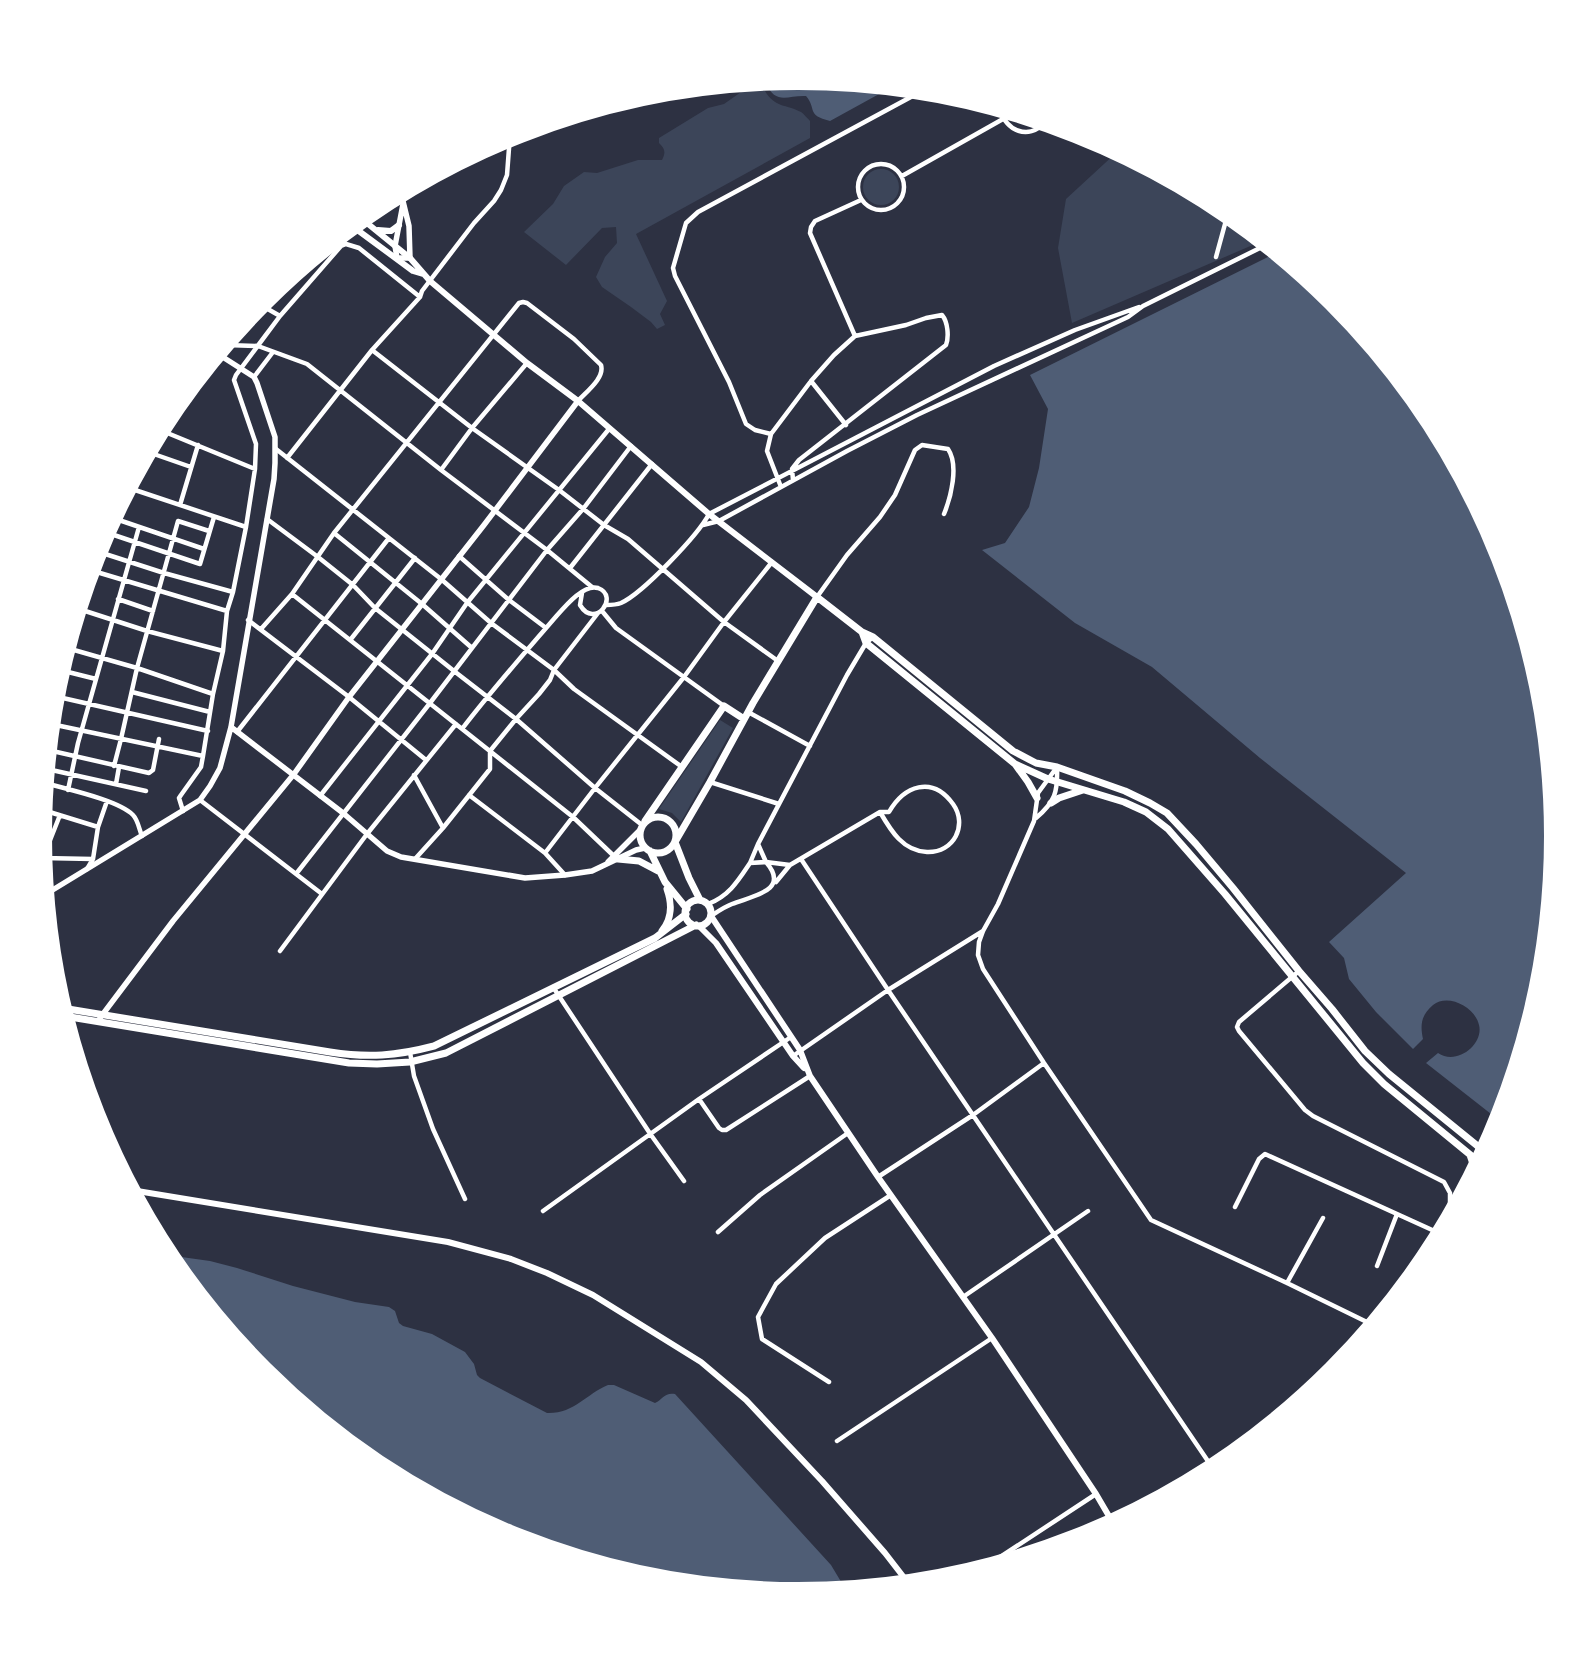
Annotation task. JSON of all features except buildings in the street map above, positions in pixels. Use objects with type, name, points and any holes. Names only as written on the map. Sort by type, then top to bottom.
[{"type":"main road","points":[[368,224],[417,264],[430,281],[527,362],[578,401],[709,514],[862,632],[873,637],[1013,751],[1036,762],[1125,791],[1167,813],[1234,888],[1365,1051],[1389,1074],[1479,1147]]},
{"type":"main road","points":[[377,230],[391,231],[399,225]]},
{"type":"main road","points":[[358,231],[414,270],[423,274]]},
{"type":"main road","points":[[648,850],[656,853],[667,851],[675,842],[746,716],[817,597]]},
{"type":"main road","points":[[862,632],[866,643],[1015,764],[1048,779],[1124,802],[1146,812],[1160,822],[1225,894],[1363,1064],[1384,1084],[1474,1158]]},
{"type":"main road","points":[[746,716],[724,706],[642,825],[640,840],[648,850],[658,872],[686,912],[688,920],[698,925],[716,942],[793,1056],[809,1073],[878,1177],[992,1338],[1110,1517]]},
{"type":"main road","points":[[1015,764],[1037,798]]},
{"type":"main road","points":[[1051,803],[1059,798],[1083,790]]},
{"type":"main road","points":[[1160,822],[1167,813]]},
{"type":"main road","points":[[642,825],[656,816],[668,819],[676,829],[675,842],[700,900],[708,904],[711,916],[800,1050],[809,1073]]},
{"type":"main road","points":[[616,857],[640,861],[658,872]]},
{"type":"main road","points":[[655,938],[665,928],[670,914],[671,906],[665,882]]},
{"type":"main road","points":[[69,1009],[350,1055],[386,1056],[410,1052],[434,1046],[655,938],[686,912],[692,902],[700,900]]},
{"type":"main road","points":[[71,1017],[349,1063],[410,1062],[446,1053],[698,925],[706,923],[711,916]]},
{"type":"main road","points":[[1470,1154],[1473,1162]]},
{"type":"main road","points":[[138,1191],[448,1242],[511,1259],[547,1273],[593,1295],[701,1362],[746,1400],[822,1481],[904,1578]]},
{"type":"street","points":[[771,434],[755,430],[746,424],[729,382],[672,268],[686,223],[698,212],[912,97]]},
{"type":"street","points":[[902,176],[1003,118],[1008,125],[1020,132],[1034,130],[1038,127]]},
{"type":"street","points":[[287,458],[372,350],[420,297],[422,291],[474,223],[494,201],[507,175],[509,145]]},
{"type":"street","points":[[877,164],[892,166],[902,176],[904,192],[901,200],[889,209],[874,210],[861,200],[858,186],[859,178],[869,167],[877,164]]},
{"type":"street","points":[[855,336],[810,233],[815,221],[861,200]]},
{"type":"street","points":[[403,201],[409,226],[410,258],[397,258],[395,246],[403,204]]},
{"type":"street","points":[[1216,257],[1226,222]]},
{"type":"street","points":[[184,811],[180,798],[181,795],[201,767],[204,756],[213,694],[246,527],[255,469],[256,444],[234,380],[280,316],[336,250],[346,244],[359,248],[420,297]]},
{"type":"street","points":[[703,525],[719,521],[847,451],[918,415],[1128,317],[1143,306],[1261,248]]},
{"type":"street","points":[[98,1022],[173,921],[294,774],[401,629],[495,511],[578,401],[600,376],[603,370],[601,365],[574,340],[527,303],[519,303],[334,533],[292,594],[261,629]]},
{"type":"street","points":[[606,604],[623,602],[634,594],[662,569],[703,525],[709,514],[994,366],[1075,330],[1124,311],[1143,306]]},
{"type":"street","points":[[267,308],[280,316]]},
{"type":"street","points":[[781,487],[767,451],[771,434],[811,381],[834,355],[855,336],[906,325],[938,314],[942,315],[945,319],[948,340],[946,345],[799,460],[791,472],[793,480]]},
{"type":"street","points":[[232,345],[258,346],[307,364],[592,587],[603,591],[606,599],[606,604],[554,670],[550,680],[490,751],[490,769],[443,828],[415,859]]},
{"type":"street","points":[[372,350],[472,428],[559,490],[604,525],[628,539],[724,622],[778,661]]},
{"type":"street","points":[[254,377],[273,352]]},
{"type":"street","points":[[51,891],[200,800],[220,768],[231,727],[248,620],[274,479],[276,449],[274,437],[254,377],[223,357]]},
{"type":"street","points":[[441,470],[472,428],[527,362]]},
{"type":"street","points":[[811,381],[846,425]]},
{"type":"street","points":[[320,796],[432,654],[467,603],[609,428]]},
{"type":"street","points":[[167,433],[255,469]]},
{"type":"street","points":[[180,506],[198,445]]},
{"type":"street","points":[[817,597],[847,555],[880,517],[896,495],[915,450],[922,445],[948,449],[952,455],[953,476],[950,499],[944,514]]},
{"type":"street","points":[[296,874],[402,740],[547,550],[583,509],[631,446]]},
{"type":"street","points":[[276,449],[415,558],[491,623],[554,670],[574,689],[682,767]]},
{"type":"street","points":[[154,454],[191,467]]},
{"type":"street","points":[[570,568],[652,464]]},
{"type":"street","points":[[134,490],[246,527]]},
{"type":"street","points":[[113,535],[200,564],[214,517]]},
{"type":"street","points":[[267,519],[353,585],[375,608],[454,672],[516,718],[595,788],[642,825],[616,857]]},
{"type":"street","points":[[119,520],[204,549]]},
{"type":"street","points":[[116,784],[116,766],[126,712],[178,520],[209,531]]},
{"type":"street","points":[[68,790],[74,756],[90,704],[128,560],[139,527]]},
{"type":"street","points":[[334,533],[451,628],[472,648]]},
{"type":"street","points":[[238,732],[389,538]]},
{"type":"street","points":[[105,553],[164,574],[233,592]]},
{"type":"street","points":[[460,556],[509,600],[546,628]]},
{"type":"street","points":[[350,639],[415,558]]},
{"type":"street","points":[[545,854],[772,562]]},
{"type":"street","points":[[98,572],[158,592],[228,611]]},
{"type":"street","points":[[462,729],[487,696],[570,601],[592,587]]},
{"type":"street","points":[[582,593],[580,601],[582,609],[589,614],[600,612]]},
{"type":"street","points":[[292,594],[573,818],[616,857]]},
{"type":"street","points":[[118,599],[152,611]]},
{"type":"street","points":[[84,611],[147,631],[222,651]]},
{"type":"street","points":[[600,612],[616,628],[724,706]]},
{"type":"street","points":[[248,620],[349,697],[426,760]]},
{"type":"street","points":[[708,904],[719,900],[728,893],[750,863],[758,844],[866,643],[873,637]]},
{"type":"street","points":[[72,650],[137,668],[213,694]]},
{"type":"street","points":[[67,671],[96,679]]},
{"type":"street","points":[[132,692],[210,712]]},
{"type":"street","points":[[62,698],[208,731]]},
{"type":"street","points":[[746,716],[810,746]]},
{"type":"street","points":[[280,951],[367,834],[456,724]]},
{"type":"street","points":[[57,725],[204,756]]},
{"type":"street","points":[[231,727],[294,774],[387,851],[401,857],[525,878],[592,871],[616,857],[636,850],[648,850]]},
{"type":"street","points":[[54,751],[149,773],[153,770],[159,739]]},
{"type":"street","points":[[1056,768],[1042,787],[1037,798],[1036,818],[979,942],[978,955],[983,969],[1044,1064],[1150,1220],[1287,1283],[1367,1323]]},
{"type":"street","points":[[1036,818],[1051,803],[1057,788],[1056,768]]},
{"type":"street","points":[[52,770],[146,791]]},
{"type":"street","points":[[414,776],[443,828]]},
{"type":"street","points":[[710,782],[780,804]]},
{"type":"street","points":[[50,785],[107,802],[132,813],[136,818],[142,836]]},
{"type":"street","points":[[711,916],[731,904],[755,896],[771,887],[790,865],[880,812],[889,812],[894,802],[913,788],[925,786],[935,789],[953,805],[958,818],[958,829],[954,841],[947,848],[929,852],[920,851],[907,846],[893,834],[880,812]]},
{"type":"street","points":[[469,795],[545,854],[565,875]]},
{"type":"street","points":[[200,800],[322,894]]},
{"type":"street","points":[[85,871],[93,859],[98,827],[107,802]]},
{"type":"street","points":[[49,812],[98,827]]},
{"type":"street","points":[[49,842],[60,815]]},
{"type":"street","points":[[758,844],[775,876],[771,887]]},
{"type":"street","points":[[49,858],[93,859]]},
{"type":"street","points":[[801,859],[1209,1462]]},
{"type":"street","points":[[750,863],[766,862],[790,865]]},
{"type":"street","points":[[728,893],[727,899],[731,904]]},
{"type":"street","points":[[793,1056],[888,990],[983,931]]},
{"type":"street","points":[[1299,971],[1239,1022],[1237,1027],[1239,1031],[1305,1110],[1313,1116],[1444,1182],[1450,1192],[1450,1205]]},
{"type":"street","points":[[553,987],[684,1181]]},
{"type":"street","points":[[543,1211],[698,1099],[790,1037]]},
{"type":"street","points":[[410,1052],[410,1062],[414,1076],[433,1128],[464,1198]]},
{"type":"street","points":[[878,1177],[973,1115],[1044,1064]]},
{"type":"street","points":[[698,1099],[719,1128],[726,1130],[809,1073]]},
{"type":"street","points":[[718,1232],[760,1195],[848,1133]]},
{"type":"street","points":[[1235,1207],[1259,1159],[1265,1154],[1435,1231]]},
{"type":"street","points":[[830,1382],[762,1339],[758,1317],[776,1284],[825,1238],[891,1195]]},
{"type":"street","points":[[964,1297],[1088,1211]]},
{"type":"street","points":[[1377,1266],[1397,1214]]},
{"type":"street","points":[[1287,1283],[1323,1218]]},
{"type":"street","points":[[837,1441],[992,1338]]},
{"type":"street","points":[[999,1558],[1096,1494]]},
{"type":"shaded area","points":[[798,87],[882,93],[830,121],[815,114],[806,96],[782,98],[773,94],[769,89]]},
{"type":"shaded area","points":[[755,89],[765,91],[777,103],[802,113],[810,121],[810,138],[636,234],[667,301],[660,314],[665,325],[657,329],[651,322],[602,287],[596,277],[605,257],[617,243],[616,227],[602,228],[566,265],[524,232],[553,204],[564,186],[584,172],[597,173],[638,160],[662,160],[664,151],[659,143],[659,138],[708,108],[724,104],[744,90]]},
{"type":"shaded area","points":[[1112,157],[1173,188],[1256,244],[1072,323],[1058,248],[1066,199]]},
{"type":"shaded area","points":[[881,169],[894,174],[899,187],[894,200],[881,205],[868,200],[863,187],[868,174]]},
{"type":"shaded area","points":[[1271,256],[1328,307],[1361,342],[1421,420],[1447,462],[1470,505],[1490,550],[1507,596],[1522,643],[1533,690],[1546,787],[1546,886],[1541,934],[1533,983],[1522,1030],[1493,1115],[1426,1063],[1438,1053],[1453,1057],[1461,1055],[1473,1046],[1479,1032],[1479,1025],[1472,1013],[1467,1008],[1453,1001],[1439,1002],[1433,1005],[1422,1020],[1423,1039],[1413,1049],[1376,1012],[1349,979],[1344,958],[1329,942],[1406,873],[1260,758],[1152,667],[1075,623],[982,550],[1005,543],[1029,507],[1039,468],[1048,409],[1030,375]]},
{"type":"shaded area","points":[[720,720],[733,728],[681,822],[672,813],[659,809]]},
{"type":"shaded area","points":[[178,1256],[210,1261],[355,1302],[389,1307],[395,1311],[399,1323],[403,1326],[432,1334],[465,1352],[474,1364],[477,1375],[480,1378],[547,1413],[572,1407],[608,1385],[614,1385],[655,1403],[666,1395],[675,1394],[831,1565],[843,1584],[798,1586],[700,1579],[604,1560],[557,1546],[511,1529],[423,1485],[342,1431],[304,1400],[235,1331]]}]
